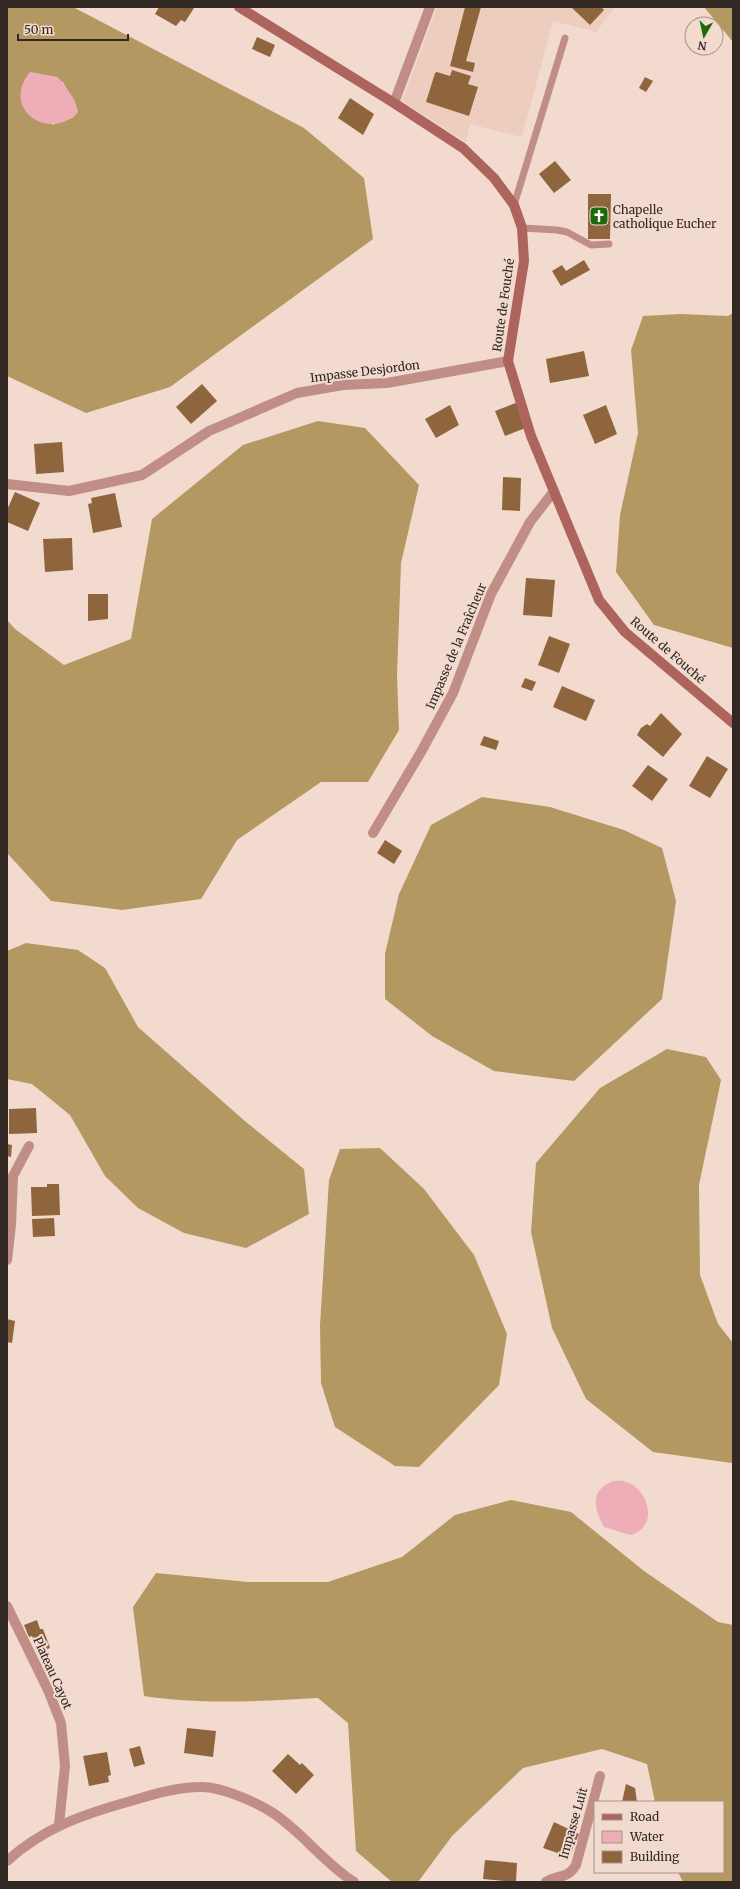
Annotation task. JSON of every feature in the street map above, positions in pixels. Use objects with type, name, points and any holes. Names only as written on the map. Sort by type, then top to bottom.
[{"type":"main road","name":"Route de Fouché","points":[[239,7],[394,103],[463,148],[494,178],[514,205],[522,228],[524,261],[508,361],[530,436],[599,600],[625,632],[733,723]]},
{"type":"street","points":[[394,103],[430,7]]},
{"type":"street","name":"Impasse Desjordon","points":[[7,484],[69,491],[142,475],[209,431],[297,393],[343,385],[387,383],[508,361]]},
{"type":"street","name":"Impasse de la Fraîcheur","points":[[373,833],[422,752],[453,693],[491,594],[530,522],[554,491]]},
{"type":"street","points":[[7,1260],[11,1225],[13,1176],[29,1146]]},
{"type":"street","name":"Plateau Cayot","points":[[7,1606],[48,1690],[61,1723],[65,1766],[59,1825]]},
{"type":"street","name":"Impasse Luit","points":[[546,1882],[553,1878],[566,1876],[572,1872],[576,1865],[600,1776]]},
{"type":"street","points":[[7,1861],[24,1846],[59,1825],[93,1811],[169,1790],[204,1787],[242,1796],[273,1813],[354,1882]]},
{"type":"lane","points":[[514,205],[565,38]]},
{"type":"lane","points":[[522,228],[557,230],[567,232],[591,245],[609,244]]},
{"type":"shaded area","points":[[7,7],[73,7],[304,128],[364,178],[373,239],[170,387],[86,413],[7,376]],"holes":[[[62,81],[75,102],[78,112],[72,118],[52,125]]]},
{"type":"shaded area","points":[[437,7],[615,7],[596,32],[553,21],[522,137],[470,124],[466,142],[402,101]]},
{"type":"shaded area","points":[[704,7],[733,7],[733,42],[724,31],[724,16],[711,16]]},
{"type":"shaded area","points":[[733,313],[733,648],[654,625],[616,572],[620,515],[638,433],[631,350],[643,316],[681,314],[728,316]]},
{"type":"shaded area","points":[[318,421],[365,428],[419,485],[401,563],[397,675],[399,730],[368,782],[321,782],[237,840],[201,899],[122,910],[51,901],[7,853],[7,620],[15,629],[64,665],[131,639],[152,519],[243,445]]},
{"type":"shaded area","points":[[482,797],[550,807],[624,830],[662,848],[676,901],[662,999],[574,1081],[494,1071],[432,1036],[385,999],[385,954],[399,894],[431,825]]},
{"type":"shaded area","points":[[26,943],[78,950],[105,968],[138,1027],[246,1122],[304,1169],[309,1214],[246,1248],[184,1233],[138,1208],[105,1176],[70,1115],[32,1084],[7,1079],[7,951]]},
{"type":"shaded area","points":[[667,1049],[706,1057],[721,1080],[699,1185],[700,1275],[718,1324],[733,1343],[732,1463],[653,1452],[586,1399],[552,1328],[531,1232],[536,1163],[600,1088]]},
{"type":"shaded area","points":[[380,1148],[424,1189],[474,1255],[507,1334],[499,1385],[419,1467],[395,1466],[335,1427],[321,1383],[320,1325],[329,1180],[340,1149]]},
{"type":"shaded area","points":[[511,1500],[571,1512],[644,1571],[718,1622],[733,1625],[733,1882],[683,1882],[678,1873],[724,1873],[724,1801],[655,1801],[647,1764],[602,1749],[523,1768],[452,1836],[418,1882],[392,1882],[356,1851],[348,1723],[318,1698],[253,1701],[187,1701],[144,1696],[133,1607],[156,1573],[248,1582],[328,1582],[402,1557],[455,1515]]},
{"type":"water","points":[[30,72],[58,77],[74,99],[78,112],[66,121],[54,124],[42,122],[32,117],[24,109],[21,98],[22,85]]},
{"type":"water","points":[[613,1481],[622,1481],[632,1484],[639,1490],[644,1498],[648,1507],[648,1516],[646,1524],[640,1531],[630,1535],[604,1527],[596,1507],[597,1495],[605,1485]]},
{"type":"building","points":[[159,7],[194,8],[185,22],[181,20],[176,26],[155,14]]},
{"type":"building","points":[[465,7],[481,7],[466,61],[475,63],[473,72],[450,66]]},
{"type":"building","points":[[571,7],[601,7],[604,10],[590,25]]},
{"type":"building","points":[[257,37],[275,45],[270,57],[252,49]]},
{"type":"building","points":[[452,70],[471,76],[468,84],[478,87],[469,116],[426,102],[435,73],[437,72],[450,76]]},
{"type":"building","points":[[645,77],[653,81],[646,92],[639,88]]},
{"type":"building","points":[[350,98],[374,114],[363,135],[338,118]]},
{"type":"building","points":[[555,161],[571,180],[554,193],[539,174]]},
{"type":"building","name":"Chapelle catholique Eucher","points":[[588,194],[611,194],[610,239],[588,239]]},
{"type":"building","points":[[584,260],[590,270],[561,286],[552,271],[562,265],[566,271]]},
{"type":"building","points":[[584,351],[589,376],[550,383],[546,359]]},
{"type":"building","points":[[202,384],[217,401],[191,424],[176,407]]},
{"type":"building","points":[[518,402],[528,427],[505,436],[495,411]]},
{"type":"building","points":[[450,405],[459,425],[436,438],[425,419]]},
{"type":"building","points":[[606,405],[617,434],[595,444],[583,415]]},
{"type":"building","points":[[62,442],[64,472],[36,474],[34,444]]},
{"type":"building","points":[[503,477],[521,478],[520,511],[502,510]]},
{"type":"building","points":[[15,492],[40,503],[28,531],[7,522],[7,510]]},
{"type":"building","points":[[115,493],[122,527],[93,533],[88,504],[92,503],[91,498]]},
{"type":"building","points":[[72,538],[73,570],[45,572],[43,539]]},
{"type":"building","points":[[526,578],[555,580],[552,617],[523,615]]},
{"type":"building","points":[[88,594],[108,594],[108,619],[88,621]]},
{"type":"building","points":[[549,636],[570,644],[559,673],[538,665]]},
{"type":"building","points":[[525,678],[536,682],[532,691],[521,687]]},
{"type":"building","points":[[562,686],[595,700],[586,721],[553,707]]},
{"type":"building","points":[[661,713],[682,734],[663,757],[637,735],[641,728],[647,724],[650,726]]},
{"type":"building","points":[[484,736],[499,741],[496,750],[480,745]]},
{"type":"building","points":[[707,756],[728,769],[710,798],[689,786]]},
{"type":"building","points":[[648,765],[668,779],[652,801],[632,786]]},
{"type":"building","points":[[385,840],[402,851],[394,864],[377,853]]},
{"type":"building","points":[[36,1108],[37,1133],[9,1134],[9,1109]]},
{"type":"building","points":[[7,1144],[12,1145],[11,1157],[7,1156]]},
{"type":"building","points":[[47,1184],[59,1184],[60,1215],[32,1216],[31,1187],[47,1187]]},
{"type":"building","points":[[54,1218],[55,1236],[33,1237],[32,1219]]},
{"type":"building","points":[[7,1319],[15,1321],[12,1343],[7,1342]]},
{"type":"building","points":[[37,1620],[40,1629],[43,1629],[50,1648],[38,1652],[32,1636],[29,1637],[24,1625]]},
{"type":"building","points":[[187,1728],[216,1731],[213,1757],[184,1753]]},
{"type":"building","points":[[140,1746],[145,1764],[134,1767],[129,1749]]},
{"type":"building","points":[[107,1752],[111,1775],[108,1776],[109,1782],[89,1786],[83,1756]]},
{"type":"building","points":[[288,1754],[300,1765],[302,1763],[314,1775],[296,1794],[272,1771]]},
{"type":"building","points":[[626,1784],[635,1788],[637,1801],[622,1801]]},
{"type":"building","points":[[554,1822],[579,1834],[569,1857],[543,1848]]},
{"type":"building","points":[[485,1860],[517,1863],[516,1882],[483,1879]]},
{"type":"place","name":"Chapelle catholique Eucher","points":[[599,216]]}]
